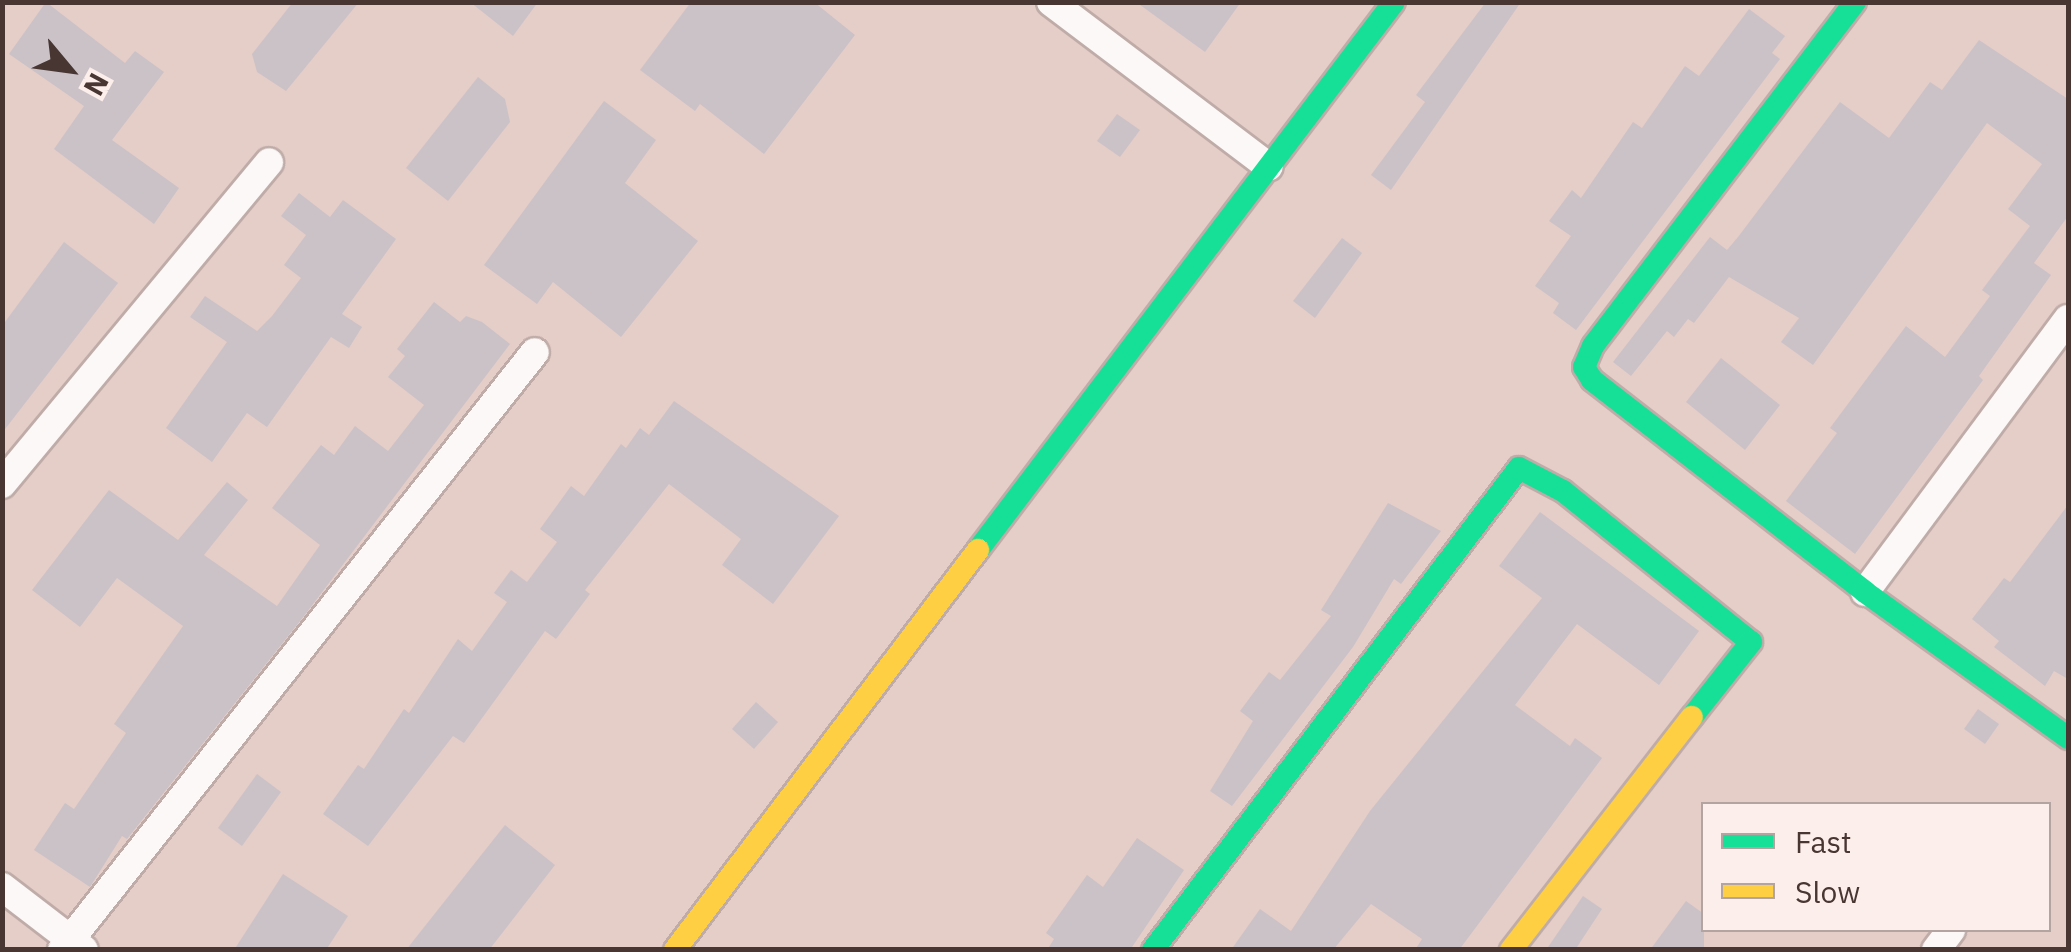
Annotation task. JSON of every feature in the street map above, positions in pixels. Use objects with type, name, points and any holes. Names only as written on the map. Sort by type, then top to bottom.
[{"type":"street","points":[[675,950],[1394,2]]},
{"type":"street","points":[[1855,2],[1593,346],[1584,367],[1592,380],[1865,592],[2068,738]]},
{"type":"street","points":[[1054,3],[1269,167]]},
{"type":"street","points":[[2,484],[269,162]]},
{"type":"street","points":[[1865,592],[2068,319]]},
{"type":"street","points":[[2,888],[72,946],[535,352]]},
{"type":"street","points":[[1153,950],[1519,468],[1563,491],[1752,642],[1511,950]]},
{"type":"building","points":[[46,2],[125,63],[135,51],[164,72],[112,140],[179,188],[154,224],[54,149],[84,106],[9,54]]},
{"type":"building","points":[[293,2],[359,2],[286,91],[257,72],[252,54]]},
{"type":"building","points":[[470,2],[538,2],[513,36]]},
{"type":"building","points":[[691,2],[814,2],[855,35],[764,154],[700,104],[695,111],[640,70]]},
{"type":"building","points":[[1136,2],[1241,2],[1205,52]]},
{"type":"building","points":[[1486,2],[1521,2],[1391,190],[1371,175],[1425,102],[1416,95]]},
{"type":"building","points":[[1749,9],[1785,36],[1772,53],[1780,59],[1576,330],[1553,313],[1559,303],[1535,286],[1571,236],[1549,221],[1572,190],[1581,198],[1633,122],[1642,128],[1685,66],[1699,76]]},
{"type":"building","points":[[1979,40],[2068,99],[2068,216],[2034,263],[2051,275],[1979,376],[1983,380],[1855,554],[1786,501],[1837,433],[1830,428],[1906,326],[1945,357],[1990,296],[1982,290],[2030,226],[2008,209],[2042,164],[1987,123],[1813,365],[1781,342],[1799,318],[1729,277],[1694,323],[1688,319],[1674,337],[1667,331],[1631,376],[1613,362],[1710,237],[1727,250],[1840,102],[1889,138],[1930,82],[1942,90]]},
{"type":"building","points":[[478,77],[505,99],[510,122],[448,201],[406,168]]},
{"type":"building","points":[[604,101],[656,140],[625,183],[698,241],[621,337],[553,282],[537,304],[484,265]]},
{"type":"building","points":[[1117,114],[1140,130],[1120,157],[1097,141]]},
{"type":"building","points":[[299,193],[330,217],[343,200],[396,239],[342,314],[362,327],[349,348],[331,337],[267,427],[247,413],[212,462],[166,428],[227,342],[190,317],[205,296],[257,331],[272,316],[301,278],[284,265],[306,235],[281,216]]},
{"type":"building","points":[[1342,238],[1362,253],[1315,318],[1293,301]]},
{"type":"building","points":[[64,242],[118,283],[2,433],[2,326]]},
{"type":"building","points":[[434,302],[460,322],[466,316],[482,322],[510,344],[304,616],[127,839],[122,836],[90,887],[34,850],[65,803],[74,809],[126,733],[114,724],[183,626],[117,578],[80,627],[32,590],[109,490],[178,540],[227,482],[248,500],[204,555],[277,606],[320,545],[272,508],[321,445],[334,455],[355,426],[388,451],[424,405],[388,377],[405,356],[397,349]]},
{"type":"building","points":[[1721,358],[1780,405],[1745,450],[1686,402]]},
{"type":"building","points":[[674,401],[839,516],[773,604],[722,565],[741,539],[669,484],[585,590],[590,594],[556,639],[545,631],[464,743],[453,736],[368,846],[323,814],[358,765],[364,769],[404,709],[409,713],[458,639],[472,651],[507,602],[494,593],[511,570],[527,582],[557,542],[540,529],[571,486],[584,496],[621,444],[626,448],[640,428],[649,435]]},
{"type":"building","points":[[1388,503],[1441,531],[1401,584],[1394,579],[1353,647],[1232,806],[1210,791],[1253,721],[1240,711],[1269,672],[1280,680],[1331,616],[1321,610]]},
{"type":"building","points":[[2068,505],[2068,679],[2054,671],[2045,686],[1994,647],[1999,641],[1972,619],[2004,578],[2010,582]]},
{"type":"building","points":[[1540,512],[1699,631],[1659,685],[1577,624],[1515,705],[1570,746],[1575,738],[1602,758],[1459,950],[1415,950],[1422,939],[1371,904],[1333,950],[1231,950],[1260,909],[1291,931],[1370,811],[1542,598],[1499,566]]},
{"type":"building","points":[[756,702],[778,722],[754,749],[732,729]]},
{"type":"building","points":[[1978,709],[1999,724],[1985,744],[1964,729]]},
{"type":"building","points":[[257,774],[281,792],[242,846],[218,828]]},
{"type":"building","points":[[505,825],[555,865],[489,950],[406,950]]},
{"type":"building","points":[[1137,838],[1184,870],[1130,950],[1047,950],[1054,939],[1046,933],[1087,875],[1103,887]]},
{"type":"building","points":[[283,874],[348,916],[326,950],[234,950]]},
{"type":"building","points":[[1583,896],[1602,909],[1575,950],[1546,950]]},
{"type":"building","points":[[1686,901],[1701,912],[1704,950],[1650,950]]},
{"type":"traffic: fast","points":[[978,550],[1394,2]]},
{"type":"traffic: fast","points":[[1855,2],[1593,346],[1584,367],[1592,380],[1865,592],[2068,738]]},
{"type":"traffic: fast","points":[[1153,950],[1519,468],[1563,491],[1751,642],[1692,717]]},
{"type":"traffic: slow","points":[[675,950],[978,550]]},
{"type":"traffic: slow","points":[[1511,950],[1692,717]]}]
